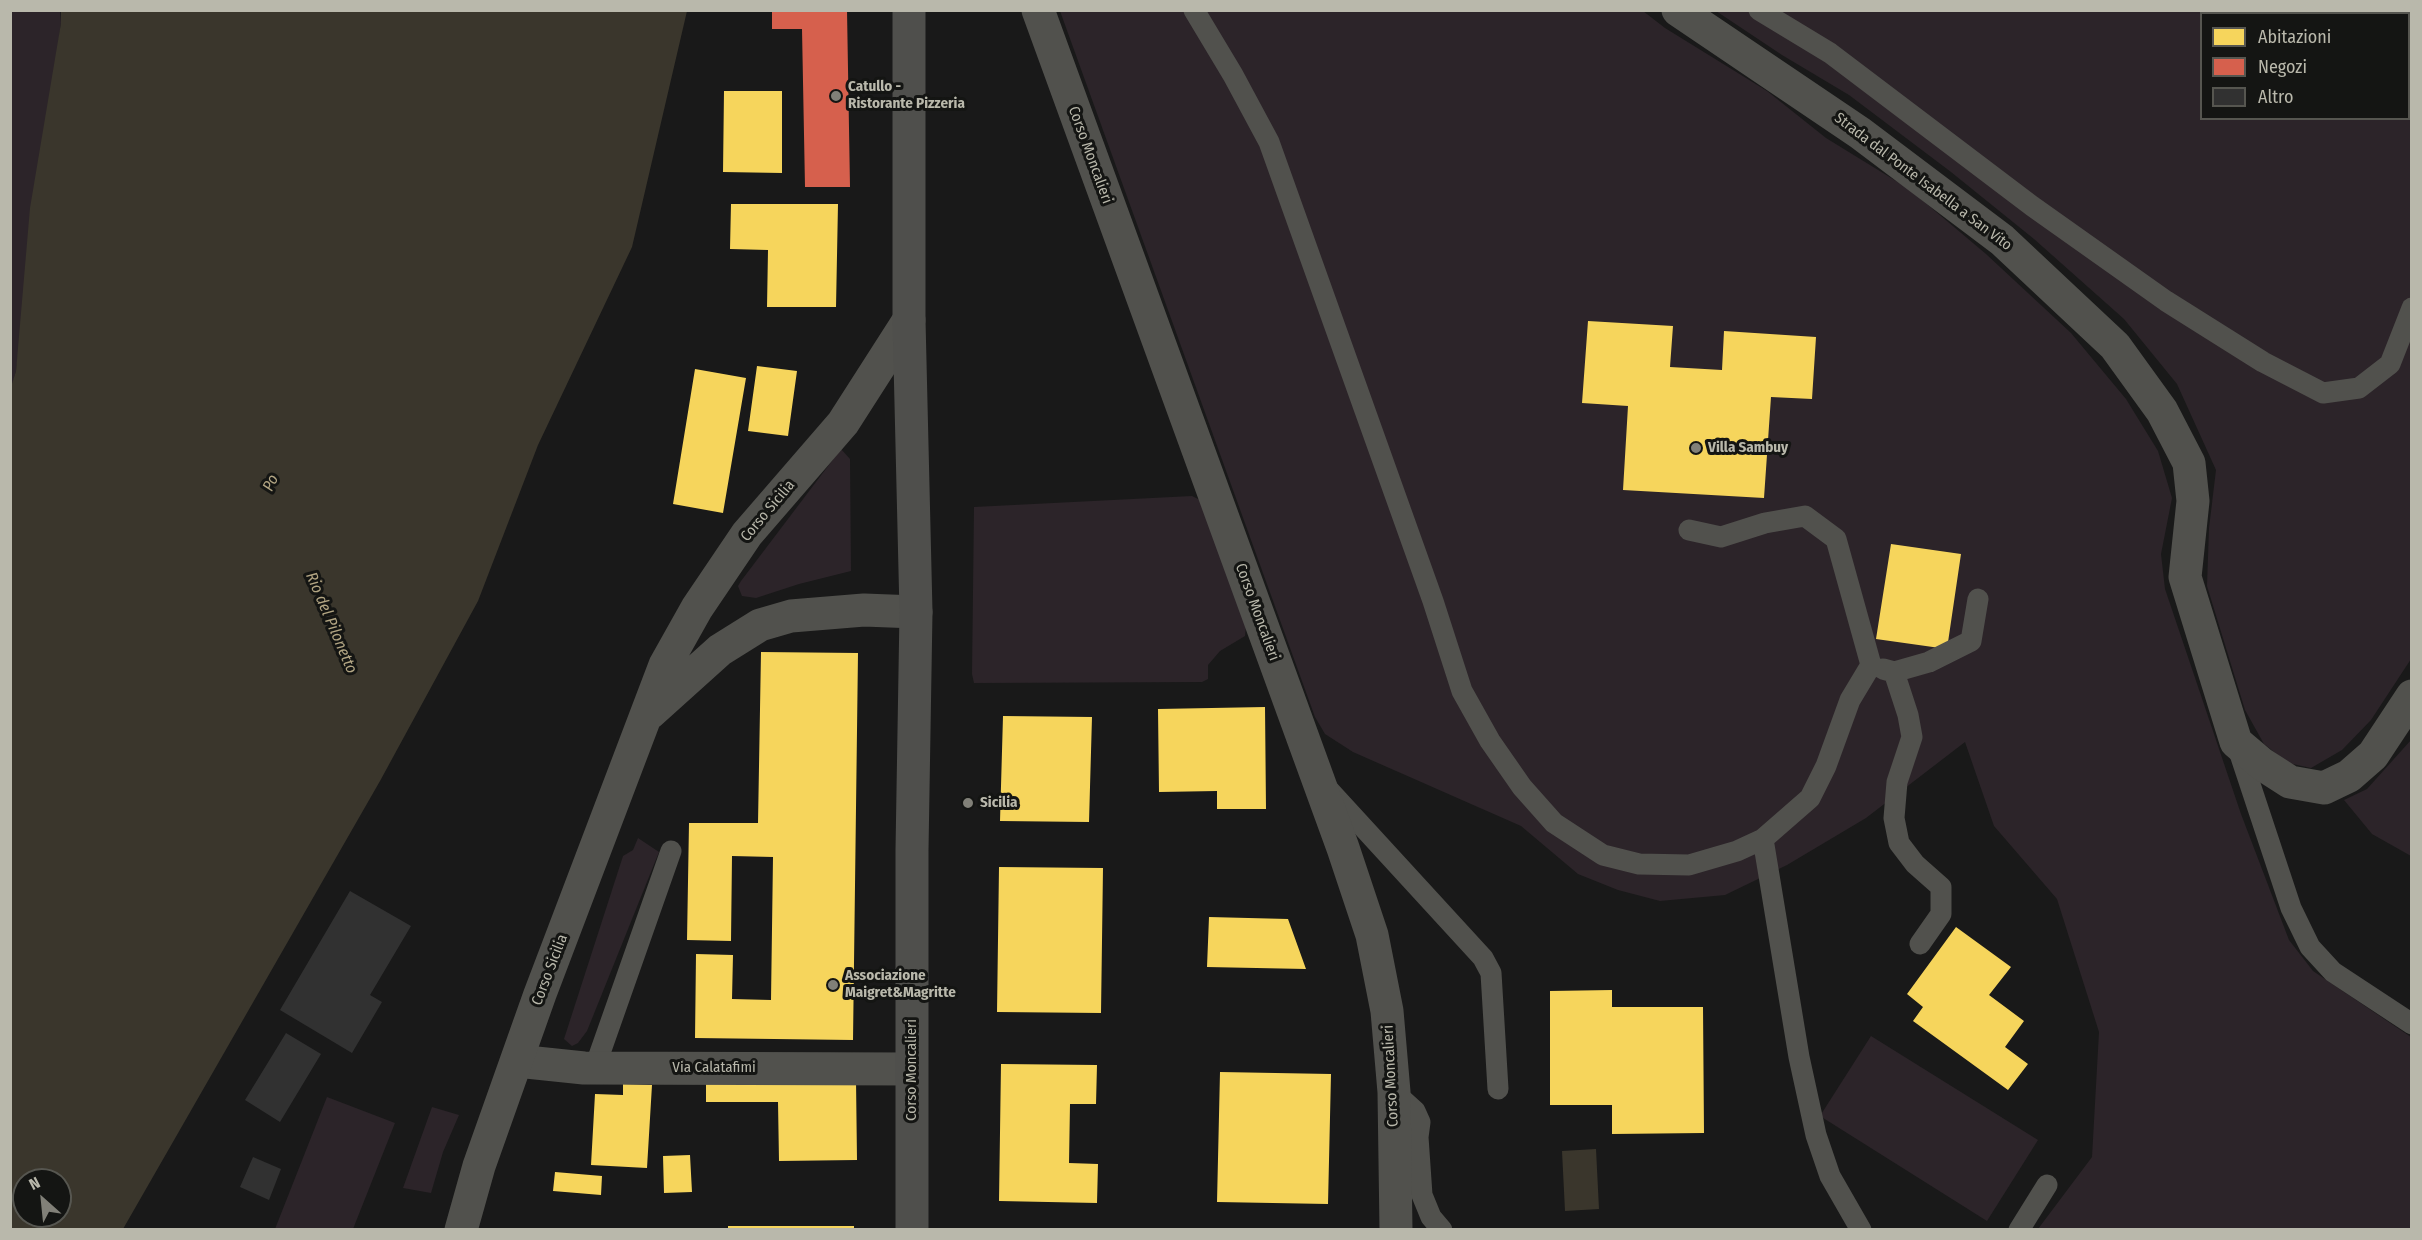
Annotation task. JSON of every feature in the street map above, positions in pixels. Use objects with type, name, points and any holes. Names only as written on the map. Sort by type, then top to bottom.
[{"type":"main road","name":"Corso Moncalieri","points":[[909,10],[909,320],[916,612],[911,1069],[912,1230]]},
{"type":"street","name":"Corso Moncalieri","points":[[1038,10],[1319,780],[1372,934],[1388,1011],[1394,1092],[1396,1230]]},
{"type":"street","name":"Strada dal Ponte Isabella a San Vito","points":[[1678,10],[1860,133],[2002,240],[2115,346],[2162,411],[2189,463],[2193,501],[2186,577],[2236,742]]},
{"type":"street","name":"Corso Sicilia","points":[[461,1230],[479,1166],[540,994],[665,665],[704,599],[747,534],[843,423],[909,320]]},
{"type":"street","name":"Corso Sicilia","points":[[648,714],[720,650],[760,626],[791,616],[864,610],[916,612]]},
{"type":"street","points":[[2236,742],[2262,764],[2290,782],[2324,788],[2349,776],[2373,755],[2412,696]]},
{"type":"street","name":"Via Calatafimi","points":[[517,1061],[595,1067],[911,1069]]},
{"type":"lane","points":[[1194,10],[1269,142],[1429,590],[1462,691],[1490,741],[1522,788],[1554,823],[1603,855],[1639,864],[1689,865],[1737,851],[1763,839],[1810,798],[1826,766],[1850,700],[1871,665],[1836,539],[1805,516],[1765,524],[1721,537],[1689,530]]},
{"type":"lane","points":[[1759,10],[1830,53],[2032,206],[2166,300],[2264,362],[2323,393],[2359,388],[2390,364],[2412,308]]},
{"type":"lane","points":[[1871,665],[1894,672],[1929,662],[1971,641],[1977,599]]},
{"type":"lane","points":[[1894,672],[1908,715],[1912,737],[1897,782],[1894,818],[1899,843],[1916,864],[1941,887],[1941,914],[1920,944]]},
{"type":"lane","points":[[2236,742],[2291,908],[2310,947],[2333,972],[2412,1024]]},
{"type":"lane","points":[[1319,780],[1484,958],[1491,973],[1498,1089]]},
{"type":"lane","points":[[1763,839],[1799,1057],[1816,1135],[1830,1176],[1861,1230]]},
{"type":"lane","points":[[595,1067],[671,851]]},
{"type":"lane","points":[[1394,1092],[1415,1111],[1420,1122],[1418,1137],[1422,1195],[1431,1218],[1442,1230]]},
{"type":"lane","points":[[2019,1230],[2047,1185]]},
{"type":"shaded area","points":[[11,11],[60,11],[61,23],[16,371],[11,390]]},
{"type":"shaded area","points":[[1060,11],[1643,11],[1665,28],[1767,91],[1826,138],[1909,189],[1986,254],[2071,333],[2126,399],[2158,451],[2172,498],[2161,554],[2165,589],[2241,814],[2289,940],[2313,971],[2411,1037],[2411,1229],[2038,1229],[2092,1157],[2099,1032],[2057,899],[1994,826],[1965,742],[1866,818],[1787,865],[1725,895],[1660,901],[1618,890],[1578,874],[1521,826],[1353,752],[1325,734],[1315,717]]},
{"type":"shaded area","points":[[1716,11],[2411,11],[2411,659],[2371,720],[2342,750],[2311,768],[2288,763],[2264,744],[2245,710],[2207,586],[2209,528],[2216,470],[2177,384],[2124,319],[2034,239],[1951,172],[1849,95],[1782,55]]},
{"type":"shaded area","points":[[841,449],[850,459],[851,571],[756,598],[742,596],[738,586],[741,581]]},
{"type":"shaded area","points":[[1192,496],[1200,500],[1246,626],[1245,636],[1220,651],[1208,665],[1208,679],[1202,682],[974,683],[972,674],[974,507]]},
{"type":"shaded area","points":[[2411,740],[2411,856],[2372,834],[2344,800],[2367,789]]},
{"type":"shaded area","points":[[638,838],[659,852],[587,1031],[578,1043],[572,1046],[564,1039],[623,856],[633,850]]},
{"type":"shaded area","points":[[1871,1036],[2038,1140],[1987,1221],[1820,1116]]},
{"type":"shaded area","points":[[327,1097],[395,1123],[353,1229],[275,1229]]},
{"type":"shaded area","points":[[432,1107],[459,1115],[443,1152],[431,1193],[403,1188]]},
{"type":"water","points":[[61,11],[687,11],[632,247],[538,445],[478,601],[380,781],[123,1229],[11,1229],[10,390],[16,371],[30,208],[61,23]]},
{"type":"water","points":[[1596,1149],[1599,1209],[1565,1211],[1562,1151]]},
{"type":"building: Abitazioni","points":[[724,91],[782,91],[782,173],[723,172]]},
{"type":"building: Abitazioni","points":[[731,204],[838,204],[836,307],[767,307],[768,250],[730,249]]},
{"type":"building: Abitazioni","name":"Villa Sambuy","points":[[1588,321],[1673,326],[1670,367],[1722,370],[1724,331],[1816,337],[1812,399],[1771,397],[1764,498],[1623,490],[1628,406],[1582,403]]},
{"type":"building: Abitazioni","points":[[757,366],[797,371],[788,436],[748,431]]},
{"type":"building: Abitazioni","points":[[695,369],[746,378],[723,513],[673,504]]},
{"type":"building: Abitazioni","points":[[1891,544],[1961,554],[1947,649],[1876,639]]},
{"type":"building: Abitazioni","points":[[761,652],[858,653],[853,1040],[695,1038],[696,954],[733,955],[732,999],[771,1000],[773,857],[732,856],[731,941],[687,940],[689,823],[758,823]]},
{"type":"building: Abitazioni","points":[[1265,707],[1266,809],[1217,809],[1217,791],[1159,792],[1158,709]]},
{"type":"building: Abitazioni","points":[[1003,716],[1092,717],[1089,822],[1000,821]]},
{"type":"building: Abitazioni","points":[[999,867],[1103,868],[1101,1013],[997,1012]]},
{"type":"building: Abitazioni","points":[[1209,917],[1288,919],[1306,969],[1207,967]]},
{"type":"building: Abitazioni","points":[[1956,927],[2011,967],[1989,995],[2024,1021],[2005,1047],[2028,1064],[2008,1090],[1913,1021],[1923,1007],[1907,994]]},
{"type":"building: Abitazioni","points":[[1612,990],[1612,1007],[1703,1007],[1704,1133],[1612,1134],[1612,1105],[1550,1105],[1550,991]]},
{"type":"building: Abitazioni","points":[[1001,1064],[1097,1065],[1096,1104],[1070,1104],[1069,1163],[1098,1164],[1097,1203],[999,1201]]},
{"type":"building: Abitazioni","points":[[1220,1072],[1331,1074],[1328,1204],[1217,1202]]},
{"type":"building: Abitazioni","points":[[856,1080],[857,1160],[779,1161],[778,1102],[706,1102],[706,1081]]},
{"type":"building: Abitazioni","points":[[623,1084],[652,1085],[647,1168],[591,1165],[595,1094],[623,1095]]},
{"type":"building: Abitazioni","points":[[690,1155],[692,1192],[664,1193],[663,1156]]},
{"type":"building: Abitazioni","points":[[555,1172],[602,1176],[601,1195],[553,1191]]},
{"type":"building: Abitazioni","points":[[728,1226],[854,1226],[854,1230],[728,1230]]},
{"type":"building: Negozi","points":[[772,10],[847,10],[850,187],[805,187],[802,29],[772,29]]},
{"type":"building: Altro","points":[[350,891],[411,926],[370,995],[382,1002],[352,1053],[280,1010]]},
{"type":"building: Altro","points":[[286,1033],[321,1054],[280,1122],[245,1100]]},
{"type":"building: Altro","points":[[253,1157],[281,1169],[269,1200],[240,1187]]},
{"type":"place","name":"Catullo - Ristorante Pizzeria","points":[[836,96]]},
{"type":"place","name":"Villa Sambuy","points":[[1696,448]]},
{"type":"place","name":"Sicilia","points":[[968,803]]},
{"type":"place","name":"Associazione Maigret&Magritte","points":[[833,985]]},
{"type":"water label","name":"Po","points":[[271,483]]},
{"type":"water label","name":"Rio del Pilonetto","points":[[331,623]]}]
